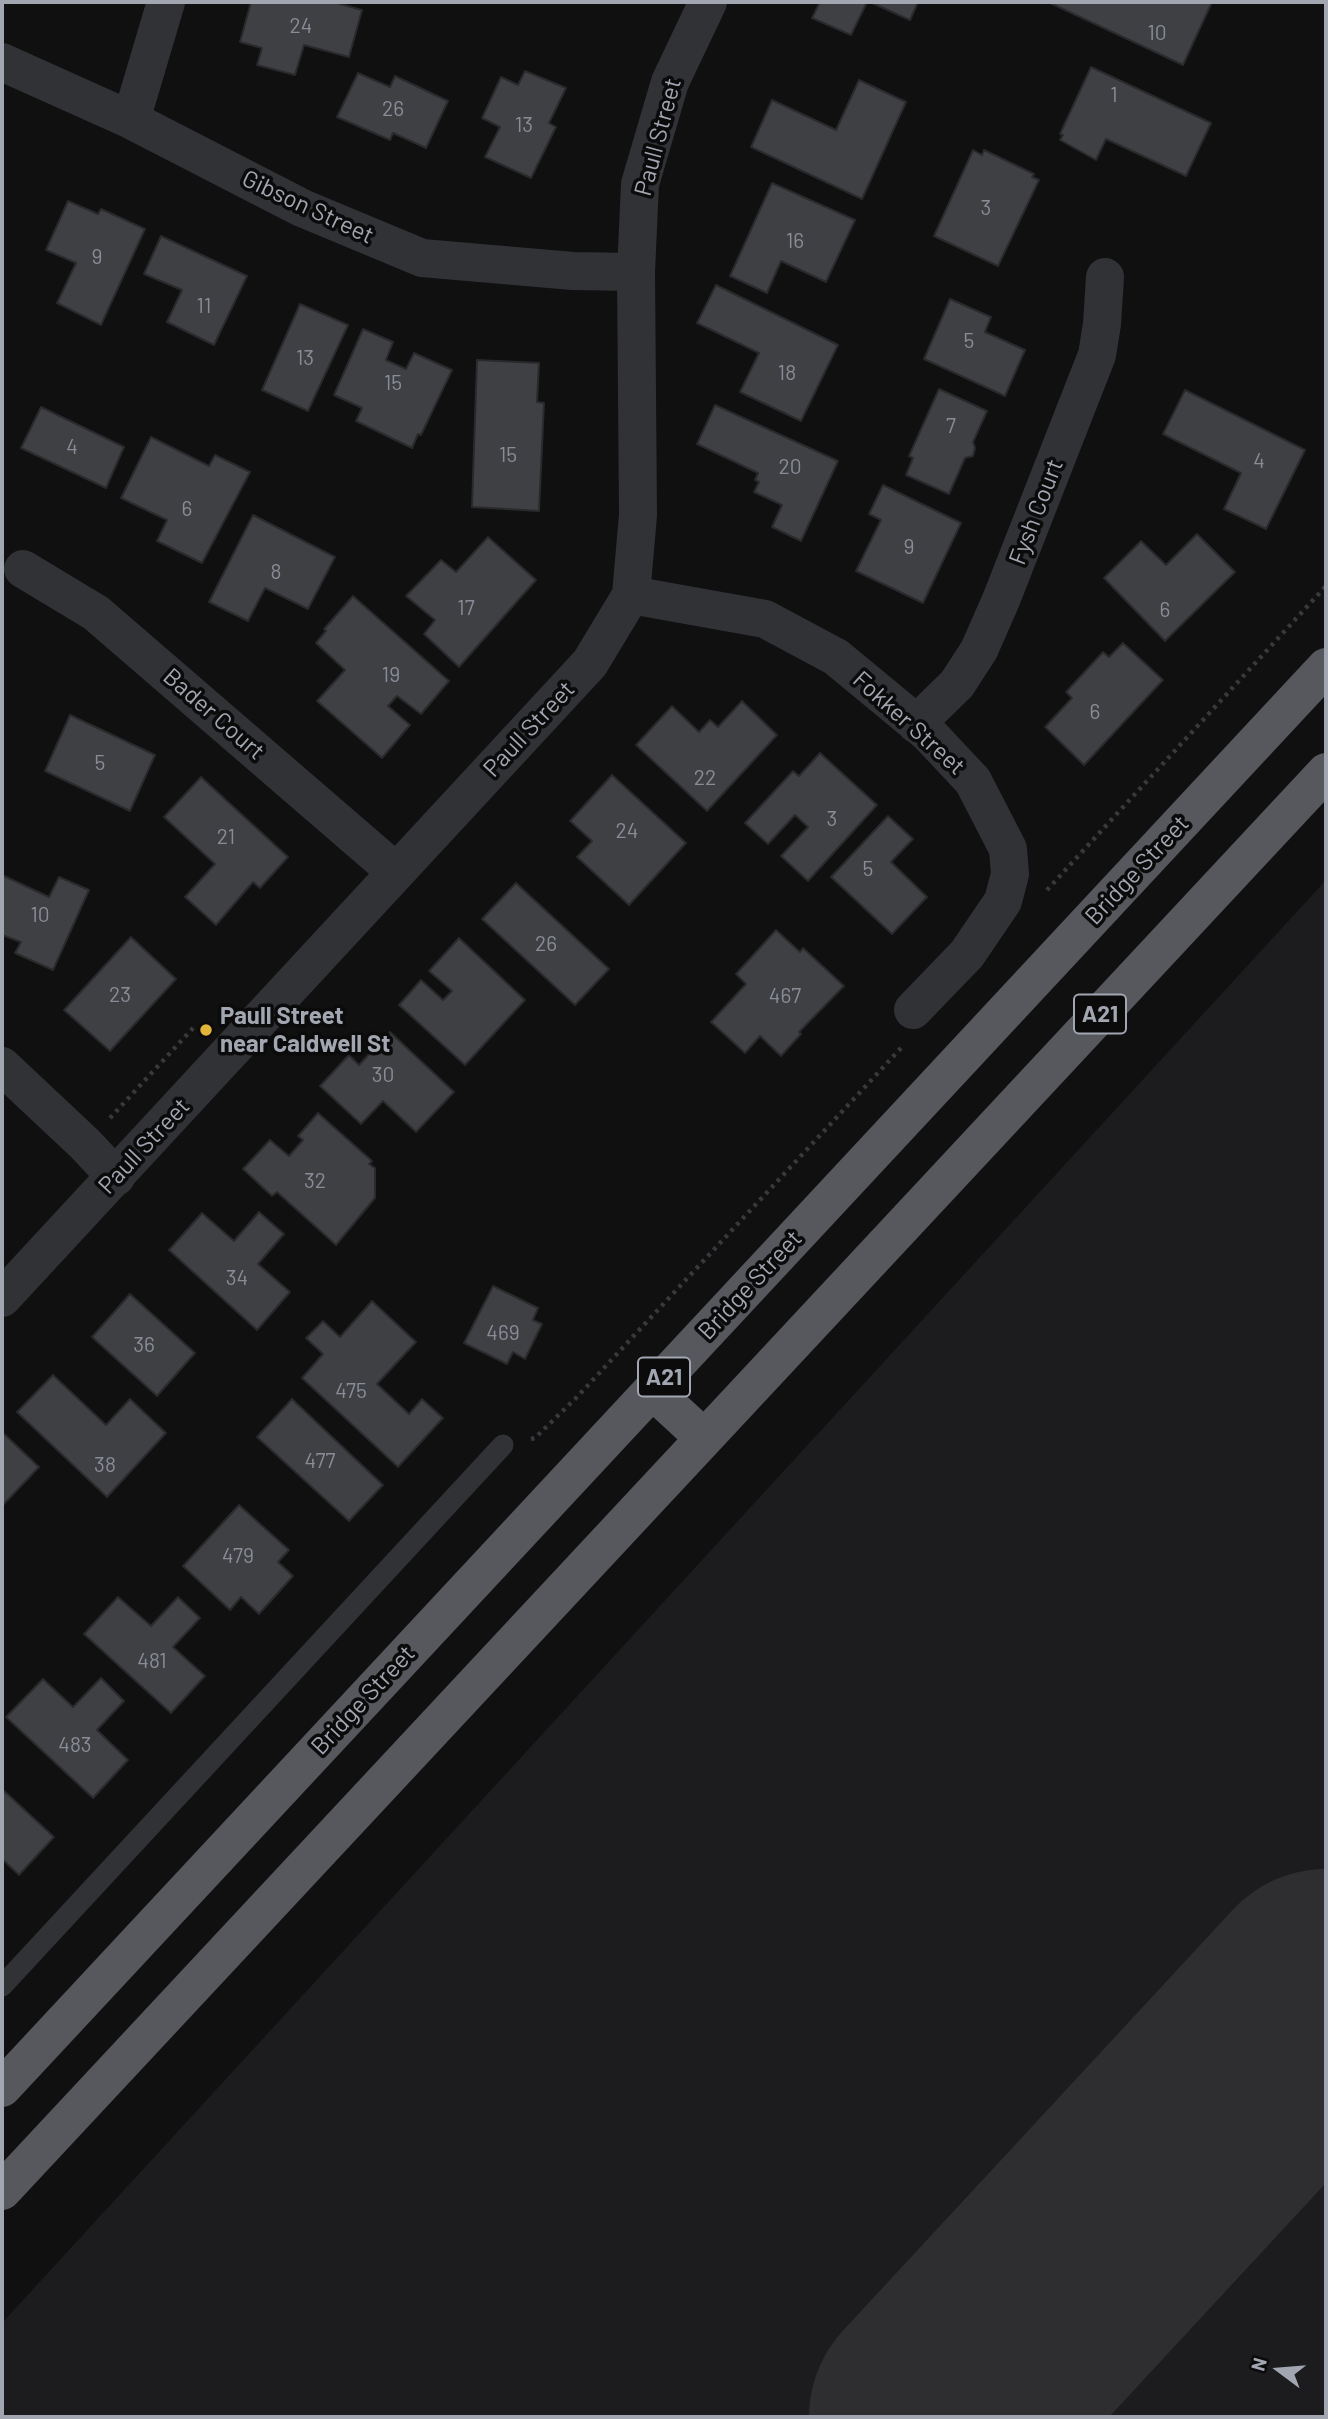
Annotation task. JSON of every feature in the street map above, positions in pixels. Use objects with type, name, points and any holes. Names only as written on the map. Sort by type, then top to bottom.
[{"type":"highway","name":"Bridge Street","points":[[2,2088],[1326,667]]},
{"type":"highway","name":"A21","points":[[2,2191],[1326,772]]},
{"type":"highway","points":[[652,1390],[705,1438]]},
{"type":"street","points":[[131,120],[166,2]]},
{"type":"street","name":"Paull Street","points":[[2,1298],[590,663],[631,595],[638,515],[636,272],[639,184],[670,82],[708,2]]},
{"type":"street","name":"Gibson Street","points":[[2,62],[131,120],[302,208],[422,258],[573,271],[636,272]]},
{"type":"street","name":"Fysh Court","points":[[916,724],[957,684],[979,650],[1001,600],[1097,355],[1105,276]]},
{"type":"street","name":"Bader Court","points":[[23,569],[96,613],[396,872]]},
{"type":"street","name":"Fokker Street","points":[[631,595],[765,619],[836,657],[928,733],[973,781],[1008,849],[1010,874],[1003,901],[967,954],[913,1010]]},
{"type":"street","points":[[2,1066],[116,1177]]},
{"type":"lane","points":[[2,1986],[503,1445]]},
{"type":"path","points":[[1003,901],[1032,906],[1326,586]]},
{"type":"path","points":[[535,1438],[577,1397],[903,1046],[913,1010]]},
{"type":"path","points":[[85,1144],[195,1026]]},
{"type":"shaded area","points":[[1326,880],[1326,2417],[2,2417],[2,2323]]},
{"type":"building","points":[[251,2],[333,2],[362,10],[349,57],[304,45],[295,75],[257,65],[262,48],[240,42]]},
{"type":"building","points":[[820,2],[867,2],[851,35],[812,18]]},
{"type":"building","points":[[870,2],[918,2],[910,20]]},
{"type":"building","points":[[1048,2],[1212,2],[1183,65]]},
{"type":"building","points":[[1091,67],[1211,123],[1186,176],[1106,139],[1096,160],[1060,140],[1063,135],[1060,134]]},
{"type":"building","points":[[525,71],[566,88],[549,123],[556,127],[531,178],[485,157],[500,127],[482,118],[501,77],[518,85]]},
{"type":"building","points":[[358,73],[390,87],[395,76],[448,101],[426,148],[393,133],[390,140],[337,117]]},
{"type":"building","points":[[859,80],[906,102],[862,199],[751,147],[772,100],[836,130]]},
{"type":"building","points":[[973,150],[982,155],[984,150],[1034,174],[1032,177],[1039,180],[998,266],[934,236]]},
{"type":"building","points":[[772,183],[855,220],[826,282],[781,261],[767,293],[730,276]]},
{"type":"building","points":[[68,201],[98,214],[101,209],[145,229],[101,325],[57,303],[76,263],[46,250]]},
{"type":"building","points":[[161,236],[247,276],[214,345],[167,322],[182,290],[144,274]]},
{"type":"building","points":[[716,285],[838,345],[801,421],[740,392],[759,353],[697,323]]},
{"type":"building","points":[[950,299],[991,317],[985,332],[1025,350],[1005,396],[924,359]]},
{"type":"building","points":[[300,304],[348,325],[308,411],[262,390]]},
{"type":"building","points":[[363,329],[393,342],[386,360],[406,369],[414,353],[452,370],[412,448],[356,421],[362,408],[334,395]]},
{"type":"building","points":[[477,360],[539,363],[537,402],[544,403],[539,511],[472,507]]},
{"type":"building","points":[[939,389],[987,411],[973,442],[973,456],[965,458],[949,494],[906,475],[913,458],[909,456]]},
{"type":"building","points":[[1185,390],[1305,450],[1266,529],[1224,509],[1241,473],[1163,434]]},
{"type":"building","points":[[715,405],[838,461],[801,541],[772,527],[782,505],[754,492],[759,482],[755,480],[758,473],[697,444]]},
{"type":"building","points":[[41,407],[124,447],[106,488],[21,448]]},
{"type":"building","points":[[151,437],[209,466],[215,455],[250,472],[202,563],[157,541],[167,520],[121,498]]},
{"type":"building","points":[[883,485],[961,523],[923,603],[856,571],[881,520],[869,514]]},
{"type":"building","points":[[253,515],[335,557],[308,609],[265,588],[248,621],[209,602]]},
{"type":"building","points":[[1197,534],[1235,572],[1165,641],[1104,578],[1141,541],[1166,565]]},
{"type":"building","points":[[488,537],[536,580],[459,667],[424,634],[435,620],[406,596],[441,560],[456,572]]},
{"type":"building","points":[[353,596],[449,681],[421,714],[397,696],[388,706],[410,725],[382,758],[317,701],[345,670],[316,643],[326,631],[324,629]]},
{"type":"building","points":[[1123,643],[1163,680],[1084,765],[1045,727],[1072,698],[1066,692],[1103,652],[1109,657]]},
{"type":"building","points":[[742,701],[777,735],[707,811],[636,745],[672,706],[699,732],[710,720],[718,727]]},
{"type":"building","points":[[70,715],[155,755],[130,811],[45,771]]},
{"type":"building","points":[[820,753],[877,805],[808,881],[781,856],[808,827],[795,815],[768,844],[745,823],[793,771],[799,776]]},
{"type":"building","points":[[612,775],[686,843],[629,905],[577,857],[592,841],[570,821]]},
{"type":"building","points":[[201,777],[288,857],[260,888],[253,882],[216,925],[185,897],[215,864],[164,817]]},
{"type":"building","points":[[888,816],[913,839],[891,862],[927,897],[892,934],[831,877]]},
{"type":"building","points":[[2,875],[49,897],[59,877],[89,890],[53,970],[15,953],[21,942],[2,935]]},
{"type":"building","points":[[516,883],[609,969],[575,1005],[482,919]]},
{"type":"building","points":[[776,930],[800,952],[803,948],[844,986],[799,1032],[801,1034],[781,1056],[760,1036],[745,1053],[711,1022],[746,984],[736,974]]},
{"type":"building","points":[[131,937],[176,979],[110,1051],[64,1010]]},
{"type":"building","points":[[459,938],[525,1000],[465,1065],[399,1005],[421,980],[443,1000],[452,991],[429,971]]},
{"type":"building","points":[[390,1032],[454,1092],[416,1132],[383,1101],[361,1124],[320,1086],[349,1055],[359,1065]]},
{"type":"building","points":[[318,1113],[372,1161],[369,1164],[375,1168],[375,1198],[336,1245],[277,1192],[272,1196],[243,1169],[270,1140],[289,1156],[303,1140],[298,1136]]},
{"type":"building","points":[[259,1212],[284,1234],[258,1264],[290,1292],[257,1330],[169,1250],[202,1213],[234,1241]]},
{"type":"building","points":[[493,1286],[538,1308],[533,1320],[542,1324],[525,1359],[513,1352],[507,1364],[464,1343]]},
{"type":"building","points":[[130,1294],[195,1353],[157,1396],[92,1337]]},
{"type":"building","points":[[372,1301],[416,1342],[377,1384],[409,1414],[422,1399],[443,1418],[398,1467],[302,1378],[323,1354],[306,1338],[323,1321],[340,1337]]},
{"type":"building","points":[[53,1375],[106,1425],[130,1399],[166,1433],[107,1497],[17,1412]]},
{"type":"building","points":[[292,1399],[383,1485],[349,1521],[257,1437]]},
{"type":"building","points":[[2,1432],[39,1467],[2,1506]]},
{"type":"building","points":[[239,1505],[289,1550],[278,1562],[293,1576],[259,1614],[241,1597],[230,1610],[183,1566]]},
{"type":"building","points":[[118,1597],[151,1626],[178,1597],[200,1618],[173,1647],[205,1676],[171,1713],[84,1634]]},
{"type":"building","points":[[101,1678],[124,1701],[97,1730],[128,1760],[93,1798],[6,1717],[43,1679],[73,1707]]},
{"type":"building","points":[[2,1789],[54,1837],[19,1875],[2,1859]]},
{"type":"runway","points":[[936,2417],[1326,1996]]},
{"type":"place","name":"Paull Street near Caldwell St","points":[[206,1030]]}]
